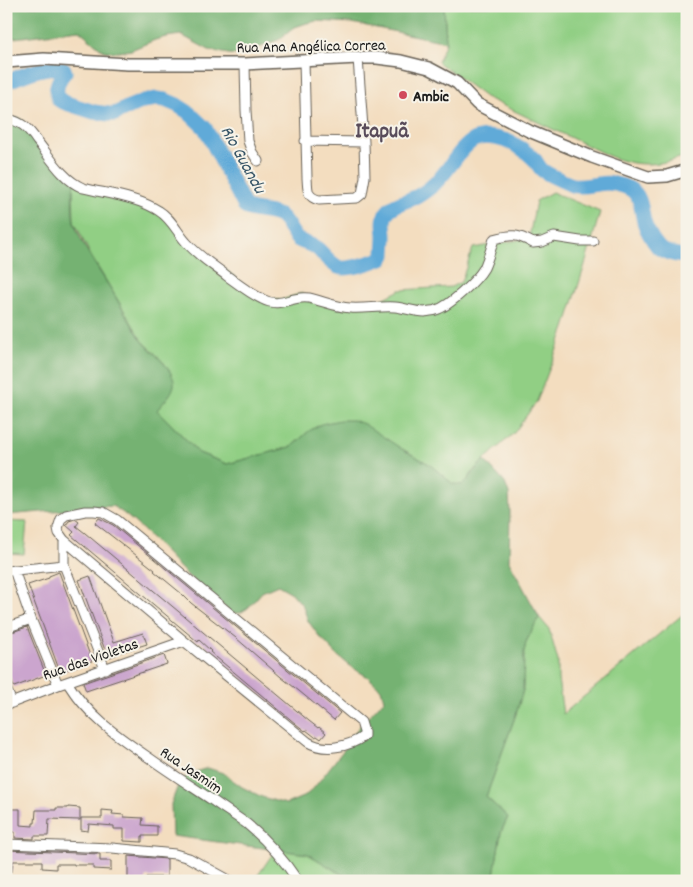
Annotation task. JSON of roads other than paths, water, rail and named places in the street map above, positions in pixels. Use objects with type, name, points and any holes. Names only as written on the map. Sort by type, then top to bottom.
[{"type":"street","name":"Rua Ana Angélica Correa","points":[[6,62],[44,59],[128,64],[245,64],[358,58],[401,60],[429,68],[457,83],[477,104],[530,131],[592,157],[648,177],[667,176],[687,170]]},
{"type":"street","points":[[304,61],[308,190],[311,197],[319,200],[357,198],[363,190],[365,178],[358,58]]},
{"type":"street","points":[[245,64],[248,141],[258,161]]},
{"type":"street","points":[[6,118],[26,127],[56,166],[75,185],[135,200],[158,210],[164,214],[185,242],[204,260],[243,288],[269,303],[283,302],[295,298],[310,298],[336,306],[352,308],[397,307],[422,312],[438,310],[455,299],[473,283],[484,269],[494,240],[507,235],[521,236],[533,243],[542,242],[554,237],[593,241]]},
{"type":"street","points":[[305,141],[364,142]]},
{"type":"street","points":[[94,511],[108,514],[362,722],[364,736],[351,743],[339,746],[328,748],[313,746],[64,540],[58,528],[61,519],[66,516],[77,512],[94,511]]},
{"type":"street","points":[[64,540],[64,565],[105,669]]},
{"type":"street","points":[[58,685],[10,571],[64,565]]},
{"type":"street","points":[[6,628],[31,619]]},
{"type":"street","name":"Rua das Violetas","points":[[9,704],[184,641]]},
{"type":"street","name":"Rua Jasmim","points":[[67,682],[86,709],[104,725],[247,825],[274,850],[290,868],[298,881]]},
{"type":"street","points":[[6,688],[9,704]]},
{"type":"street","points":[[6,844],[112,848],[176,854],[189,858],[230,881]]},
{"type":"waterway","name":"Rio Guandu","points":[[6,82],[42,69],[57,68],[64,69],[65,72],[60,78],[58,85],[57,93],[59,100],[94,112],[115,114],[144,101],[157,99],[177,105],[188,112],[205,128],[245,207],[273,213],[281,217],[297,239],[318,249],[338,267],[354,267],[382,258],[385,241],[384,219],[388,211],[428,189],[444,174],[469,144],[478,138],[486,137],[507,141],[515,145],[532,157],[542,170],[572,185],[582,186],[610,183],[632,190],[639,200],[647,229],[658,247],[672,254],[687,256]]},
{"type":"place","name":"Ambic","points":[[403,95]]},
{"type":"district","name":"Itapuã","points":[[382,130]]}]
